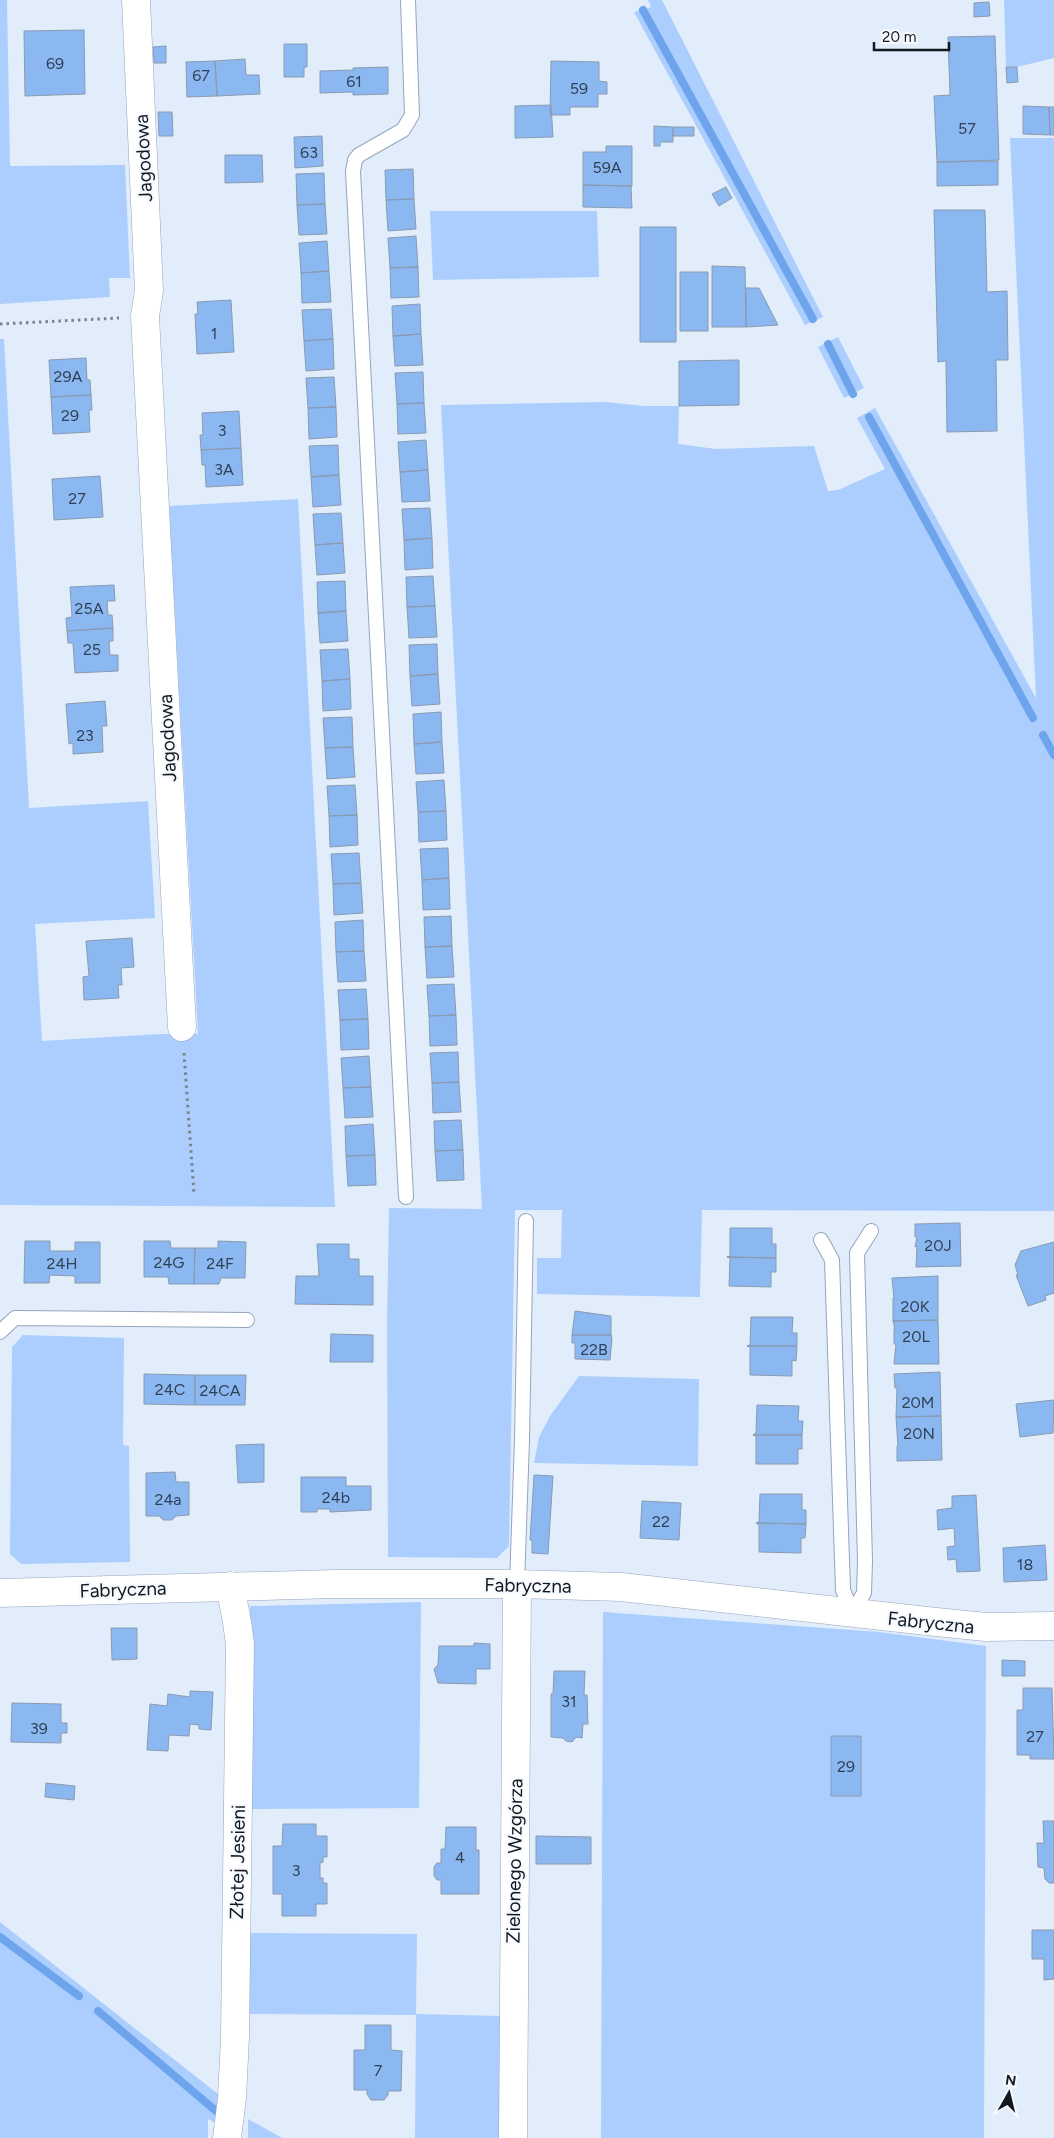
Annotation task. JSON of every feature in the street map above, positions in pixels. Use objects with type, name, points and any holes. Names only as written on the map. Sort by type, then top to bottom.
[{"type":"street","name":"Jagodowa","points":[[136,0],[149,291],[145,316],[182,1027]]},
{"type":"street","name":"Fabryczna","points":[[0,1593],[230,1586],[517,1584],[621,1587],[852,1614],[986,1627],[1054,1626]]},
{"type":"street","name":"Zielonego Wzgórza","points":[[513,2138],[517,1584]]},
{"type":"street","name":"Złotej Jesieni","points":[[227,2138],[232,2098],[234,2046],[240,1644],[230,1586]]},
{"type":"lane","points":[[406,1197],[353,171],[355,160],[359,155],[403,130],[412,115],[408,0]]},
{"type":"lane","points":[[517,1584],[526,1221]]},
{"type":"lane","points":[[852,1614],[864,1593],[866,1561],[857,1253],[871,1231]]},
{"type":"lane","points":[[822,1240],[832,1260],[843,1590],[852,1614]]},
{"type":"lane","points":[[0,1332],[15,1318],[247,1320]]},
{"type":"path","points":[[0,324],[145,316]]},
{"type":"path","points":[[182,1027],[194,1194]]},
{"type":"shaded area","points":[[0,0],[7,0],[10,166],[125,165],[130,278],[109,278],[110,297],[0,304]]},
{"type":"shaded area","points":[[648,0],[662,0],[823,317],[805,325],[634,12],[651,7]]},
{"type":"shaded area","points":[[1004,0],[1054,0],[1054,58],[1017,67],[1006,67]]},
{"type":"shaded area","points":[[1010,138],[1054,138],[1054,1211],[702,1210],[700,1297],[537,1294],[537,1258],[561,1258],[562,1210],[515,1210],[509,1546],[497,1558],[388,1557],[387,1324],[389,1208],[482,1209],[441,405],[605,402],[644,406],[679,406],[678,444],[716,449],[814,446],[828,491],[838,490],[885,469],[857,418],[875,408],[1036,698]]},
{"type":"shaded area","points":[[430,211],[597,211],[599,277],[433,280]]},
{"type":"shaded area","points":[[838,337],[864,388],[844,398],[818,347]]},
{"type":"shaded area","points":[[0,339],[4,339],[29,808],[148,801],[155,918],[35,924],[42,1041],[161,1034],[198,1034],[169,506],[298,499],[335,1207],[0,1205]]},
{"type":"shaded area","points":[[23,1335],[124,1338],[123,1445],[129,1446],[130,1562],[21,1564],[10,1554],[12,1347]]},
{"type":"shaded area","points":[[579,1376],[699,1379],[698,1466],[534,1463],[539,1437],[550,1416]]},
{"type":"shaded area","points":[[421,1602],[419,1808],[249,1809],[250,1606]]},
{"type":"shaded area","points":[[603,1612],[879,1632],[986,1646],[984,2138],[601,2138]]},
{"type":"shaded area","points":[[0,1922],[223,2098],[216,2123],[208,2119],[208,2138],[0,2138]]},
{"type":"shaded area","points":[[248,1933],[417,1934],[416,2014],[501,2016],[500,2138],[415,2138],[416,2015],[244,2014]]},
{"type":"shaded area","points":[[248,2119],[282,2138],[248,2138]]},
{"type":"building","points":[[989,2],[990,16],[974,17],[974,3]]},
{"type":"building","points":[[84,30],[85,94],[25,96],[24,31]]},
{"type":"building","points":[[995,36],[999,160],[937,162],[934,96],[950,95],[948,37]]},
{"type":"building","points":[[284,44],[307,44],[307,67],[304,67],[304,77],[284,77]]},
{"type":"building","points":[[166,46],[166,63],[154,63],[153,47]]},
{"type":"building","points":[[245,59],[246,75],[259,75],[260,94],[217,96],[215,61]]},
{"type":"building","points":[[215,61],[217,96],[187,97],[186,62]]},
{"type":"building","points":[[551,61],[599,62],[599,81],[607,82],[607,94],[598,94],[598,107],[570,107],[570,115],[550,115]]},
{"type":"building","points":[[388,67],[388,94],[353,95],[353,92],[320,93],[320,71]]},
{"type":"building","points":[[1006,67],[1017,67],[1018,82],[1007,83]]},
{"type":"building","points":[[551,105],[553,137],[515,138],[515,106]]},
{"type":"building","points":[[1023,106],[1049,107],[1050,135],[1023,134]]},
{"type":"building","points":[[1049,107],[1054,107],[1054,135],[1050,135]]},
{"type":"building","points":[[158,112],[172,112],[173,136],[159,136]]},
{"type":"building","points":[[654,126],[673,127],[673,142],[660,142],[660,146],[654,146]]},
{"type":"building","points":[[673,127],[694,127],[694,136],[673,136]]},
{"type":"building","points":[[322,136],[323,166],[295,168],[294,137]]},
{"type":"building","points":[[606,146],[632,146],[632,186],[583,185],[583,152],[606,152]]},
{"type":"building","points":[[225,155],[262,155],[263,182],[225,183]]},
{"type":"building","points":[[998,161],[998,185],[937,186],[937,162]]},
{"type":"building","points":[[413,169],[414,199],[386,200],[385,170]]},
{"type":"building","points":[[324,173],[325,204],[297,205],[296,174]]},
{"type":"building","points":[[583,185],[631,186],[632,208],[583,207]]},
{"type":"building","points":[[726,187],[732,198],[719,206],[712,194]]},
{"type":"building","points":[[414,199],[416,229],[388,231],[386,200]]},
{"type":"building","points":[[325,204],[327,234],[299,235],[297,205]]},
{"type":"building","points":[[934,210],[985,210],[987,292],[1007,291],[1008,360],[996,360],[997,431],[947,432],[946,361],[938,362]]},
{"type":"building","points":[[640,227],[676,227],[676,342],[640,342]]},
{"type":"building","points":[[416,236],[418,267],[390,268],[388,238]]},
{"type":"building","points":[[327,241],[329,271],[301,273],[299,243]]},
{"type":"building","points":[[712,266],[745,267],[746,327],[712,327]]},
{"type":"building","points":[[418,267],[419,297],[391,298],[390,268]]},
{"type":"building","points":[[329,271],[331,302],[302,303],[301,273]]},
{"type":"building","points":[[680,272],[708,272],[708,331],[680,331]]},
{"type":"building","points":[[746,288],[759,288],[778,325],[746,327]]},
{"type":"building","points":[[231,300],[234,352],[197,354],[195,314],[198,314],[197,302]]},
{"type":"building","points":[[420,304],[421,334],[393,336],[392,306]]},
{"type":"building","points":[[331,309],[333,339],[304,341],[302,310]]},
{"type":"building","points":[[421,334],[423,365],[395,366],[393,336]]},
{"type":"building","points":[[333,339],[334,369],[306,371],[304,341]]},
{"type":"building","points":[[86,358],[87,380],[90,380],[91,395],[51,397],[49,360]]},
{"type":"building","points":[[739,360],[739,405],[679,406],[679,361]]},
{"type":"building","points":[[423,372],[424,403],[397,404],[395,373]]},
{"type":"building","points":[[334,377],[336,407],[308,408],[306,378]]},
{"type":"building","points":[[91,395],[92,410],[89,410],[90,432],[53,434],[51,397]]},
{"type":"building","points":[[424,403],[426,433],[398,434],[397,404]]},
{"type":"building","points":[[336,407],[337,437],[309,439],[308,408]]},
{"type":"building","points":[[239,411],[241,448],[201,450],[200,435],[203,435],[202,413]]},
{"type":"building","points":[[426,440],[428,470],[400,472],[398,442]]},
{"type":"building","points":[[338,445],[339,475],[311,477],[309,446]]},
{"type":"building","points":[[241,448],[243,485],[206,487],[205,465],[202,465],[201,450]]},
{"type":"building","points":[[428,470],[430,501],[402,502],[400,472]]},
{"type":"building","points":[[339,475],[341,505],[313,507],[311,477]]},
{"type":"building","points":[[100,476],[103,517],[54,520],[52,479]]},
{"type":"building","points":[[430,508],[432,538],[404,540],[402,509]]},
{"type":"building","points":[[341,513],[343,543],[315,545],[313,514]]},
{"type":"building","points":[[432,538],[433,568],[405,570],[404,540]]},
{"type":"building","points":[[343,543],[345,573],[317,575],[315,545]]},
{"type":"building","points":[[433,576],[435,606],[407,607],[406,577]]},
{"type":"building","points":[[345,581],[346,611],[318,613],[317,582]]},
{"type":"building","points":[[114,585],[115,601],[107,601],[108,615],[112,615],[113,628],[67,631],[66,618],[72,617],[70,587]]},
{"type":"building","points":[[435,606],[437,637],[409,638],[407,607]]},
{"type":"building","points":[[346,611],[348,641],[320,643],[318,613]]},
{"type":"building","points":[[113,628],[113,641],[109,641],[110,655],[118,655],[118,671],[75,673],[73,643],[68,643],[67,631]]},
{"type":"building","points":[[437,644],[438,674],[410,676],[409,645]]},
{"type":"building","points":[[348,649],[350,679],[322,681],[320,650]]},
{"type":"building","points":[[438,674],[440,704],[412,706],[410,676]]},
{"type":"building","points":[[350,679],[351,709],[323,711],[322,681]]},
{"type":"building","points":[[105,701],[107,726],[102,726],[103,752],[73,754],[73,743],[69,744],[66,704]]},
{"type":"building","points":[[441,712],[442,742],[414,744],[413,714]]},
{"type":"building","points":[[352,717],[353,747],[325,748],[323,718]]},
{"type":"building","points":[[442,742],[444,773],[416,774],[414,744]]},
{"type":"building","points":[[353,747],[355,777],[327,779],[325,748]]},
{"type":"building","points":[[444,780],[446,811],[418,812],[416,782]]},
{"type":"building","points":[[355,785],[357,815],[329,816],[327,786]]},
{"type":"building","points":[[446,811],[447,840],[419,842],[418,812]]},
{"type":"building","points":[[357,815],[358,845],[330,847],[329,816]]},
{"type":"building","points":[[448,848],[449,878],[422,880],[420,849]]},
{"type":"building","points":[[359,853],[361,883],[333,884],[331,854]]},
{"type":"building","points":[[449,878],[450,909],[423,910],[422,880]]},
{"type":"building","points":[[361,883],[363,913],[334,915],[333,884]]},
{"type":"building","points":[[451,916],[452,946],[425,947],[424,917]]},
{"type":"building","points":[[363,920],[364,951],[336,952],[335,922]]},
{"type":"building","points":[[132,938],[134,967],[121,968],[122,985],[118,985],[119,998],[84,1000],[83,977],[89,976],[86,941]]},
{"type":"building","points":[[452,946],[454,977],[427,978],[425,947]]},
{"type":"building","points":[[364,951],[366,981],[338,982],[336,952]]},
{"type":"building","points":[[454,984],[456,1015],[429,1016],[427,985]]},
{"type":"building","points":[[366,989],[368,1019],[340,1020],[338,990]]},
{"type":"building","points":[[456,1015],[457,1045],[430,1046],[429,1016]]},
{"type":"building","points":[[368,1019],[369,1049],[341,1050],[340,1020]]},
{"type":"building","points":[[458,1052],[459,1082],[432,1083],[430,1053]]},
{"type":"building","points":[[369,1056],[371,1087],[343,1088],[341,1058]]},
{"type":"building","points":[[459,1082],[461,1112],[433,1113],[432,1083]]},
{"type":"building","points":[[371,1087],[373,1117],[345,1118],[343,1088]]},
{"type":"building","points":[[461,1120],[463,1150],[435,1151],[434,1121]]},
{"type":"building","points":[[373,1124],[375,1155],[346,1156],[345,1126]]},
{"type":"building","points":[[463,1150],[464,1180],[437,1181],[435,1151]]},
{"type":"building","points":[[375,1155],[376,1185],[348,1186],[346,1156]]},
{"type":"building","points":[[960,1223],[961,1266],[916,1267],[917,1246],[915,1247],[917,1237],[915,1237],[915,1224]]},
{"type":"building","points":[[730,1228],[772,1228],[772,1244],[776,1244],[776,1258],[727,1257],[730,1256]]},
{"type":"building","points":[[25,1241],[50,1241],[50,1251],[75,1251],[75,1242],[100,1242],[100,1283],[75,1283],[75,1276],[50,1275],[49,1283],[24,1283]]},
{"type":"building","points":[[144,1241],[170,1241],[171,1248],[195,1248],[194,1284],[169,1284],[168,1277],[144,1277]]},
{"type":"building","points":[[218,1241],[246,1242],[245,1278],[221,1278],[219,1284],[194,1284],[195,1248],[218,1248]]},
{"type":"building","points":[[1054,1242],[1054,1293],[1045,1296],[1046,1300],[1028,1306],[1016,1275],[1018,1275],[1015,1265],[1021,1251]]},
{"type":"building","points":[[317,1244],[349,1244],[349,1259],[359,1259],[359,1276],[373,1276],[373,1305],[295,1304],[296,1276],[319,1276]]},
{"type":"building","points":[[727,1257],[776,1258],[776,1272],[771,1272],[771,1287],[729,1286],[730,1258]]},
{"type":"building","points":[[938,1276],[938,1320],[893,1321],[894,1299],[892,1278]]},
{"type":"building","points":[[575,1311],[611,1316],[611,1335],[572,1335]]},
{"type":"building","points":[[751,1317],[793,1317],[792,1333],[797,1333],[797,1346],[747,1346],[750,1345]]},
{"type":"building","points":[[938,1320],[939,1364],[894,1364],[896,1344],[894,1344],[895,1329],[893,1321]]},
{"type":"building","points":[[331,1334],[373,1335],[373,1362],[330,1362]]},
{"type":"building","points":[[572,1335],[611,1335],[610,1360],[575,1359],[575,1343],[572,1343]]},
{"type":"building","points":[[747,1346],[797,1346],[796,1361],[792,1360],[792,1376],[750,1375],[750,1347]]},
{"type":"building","points":[[940,1372],[941,1416],[896,1417],[897,1388],[895,1388],[894,1374]]},
{"type":"building","points":[[144,1374],[195,1375],[195,1405],[144,1404]]},
{"type":"building","points":[[195,1375],[246,1375],[245,1405],[195,1405]]},
{"type":"building","points":[[1054,1400],[1053,1433],[1020,1437],[1016,1404]]},
{"type":"building","points":[[757,1405],[799,1406],[798,1421],[803,1421],[802,1435],[753,1435],[756,1433]]},
{"type":"building","points":[[941,1416],[942,1460],[897,1461],[896,1417]]},
{"type":"building","points":[[753,1435],[802,1435],[802,1449],[798,1449],[798,1464],[756,1464],[756,1436]]},
{"type":"building","points":[[264,1444],[264,1482],[238,1483],[236,1445]]},
{"type":"building","points":[[175,1472],[176,1482],[189,1482],[189,1515],[176,1516],[172,1520],[163,1520],[159,1516],[146,1516],[146,1473]]},
{"type":"building","points":[[534,1475],[553,1476],[548,1554],[532,1553],[532,1540],[530,1540]]},
{"type":"building","points":[[301,1477],[346,1477],[346,1486],[371,1486],[371,1510],[330,1512],[330,1509],[317,1509],[317,1512],[301,1512]]},
{"type":"building","points":[[760,1494],[802,1494],[802,1510],[806,1510],[806,1524],[756,1523],[759,1522]]},
{"type":"building","points":[[976,1495],[980,1571],[957,1572],[956,1559],[948,1560],[947,1547],[955,1546],[954,1528],[938,1530],[937,1510],[952,1508],[952,1496]]},
{"type":"building","points":[[642,1501],[681,1503],[679,1540],[640,1538]]},
{"type":"building","points":[[756,1523],[806,1524],[805,1538],[801,1538],[801,1553],[759,1552],[759,1525]]},
{"type":"building","points":[[1045,1545],[1047,1580],[1004,1582],[1003,1548]]},
{"type":"building","points":[[111,1628],[137,1628],[137,1659],[112,1660]]},
{"type":"building","points":[[474,1643],[490,1644],[490,1669],[476,1669],[476,1684],[438,1683],[434,1669],[438,1665],[439,1646],[474,1646]]},
{"type":"building","points":[[1002,1660],[1025,1661],[1025,1676],[1002,1676]]},
{"type":"building","points":[[554,1671],[585,1671],[584,1695],[587,1695],[588,1724],[583,1724],[582,1738],[576,1737],[572,1742],[566,1741],[563,1738],[551,1737],[551,1694],[553,1694]]},
{"type":"building","points":[[1023,1688],[1052,1688],[1054,1759],[1030,1759],[1030,1755],[1017,1755],[1017,1710],[1023,1710]]},
{"type":"building","points":[[190,1691],[213,1692],[211,1730],[199,1729],[199,1725],[190,1724],[189,1736],[169,1735],[168,1751],[147,1750],[150,1704],[167,1706],[168,1694],[190,1697]]},
{"type":"building","points":[[12,1703],[61,1704],[61,1723],[67,1723],[67,1733],[61,1733],[61,1743],[11,1742]]},
{"type":"building","points":[[831,1736],[861,1736],[861,1796],[831,1796]]},
{"type":"building","points":[[46,1783],[75,1786],[74,1800],[45,1797]]},
{"type":"building","points":[[1043,1821],[1054,1821],[1054,1883],[1049,1883],[1045,1879],[1044,1868],[1038,1867],[1037,1843],[1044,1843]]},
{"type":"building","points":[[283,1824],[316,1824],[316,1836],[327,1836],[327,1857],[323,1857],[323,1862],[320,1863],[320,1878],[323,1878],[323,1883],[327,1883],[327,1904],[316,1904],[316,1916],[282,1916],[282,1894],[273,1894],[273,1846],[282,1846]]},
{"type":"building","points":[[446,1827],[476,1827],[476,1850],[479,1850],[479,1894],[441,1894],[441,1880],[437,1880],[434,1876],[434,1867],[437,1863],[441,1863],[441,1849],[445,1849]]},
{"type":"building","points":[[536,1836],[591,1837],[591,1864],[536,1864]]},
{"type":"building","points":[[1032,1930],[1054,1930],[1054,1979],[1044,1980],[1044,1959],[1032,1959]]},
{"type":"building","points":[[365,2025],[391,2025],[391,2050],[402,2051],[401,2091],[388,2091],[388,2095],[384,2100],[371,2100],[367,2090],[354,2090],[354,2050],[365,2050]]},
{"type":"waterway","points":[[643,10],[813,319]]},
{"type":"waterway","points":[[828,344],[853,394]]},
{"type":"waterway","points":[[869,417],[1033,718]]},
{"type":"waterway","points":[[1043,735],[1054,755]]},
{"type":"waterway","points":[[0,1937],[79,1996]]},
{"type":"waterway","points":[[98,2011],[216,2111]]}]
